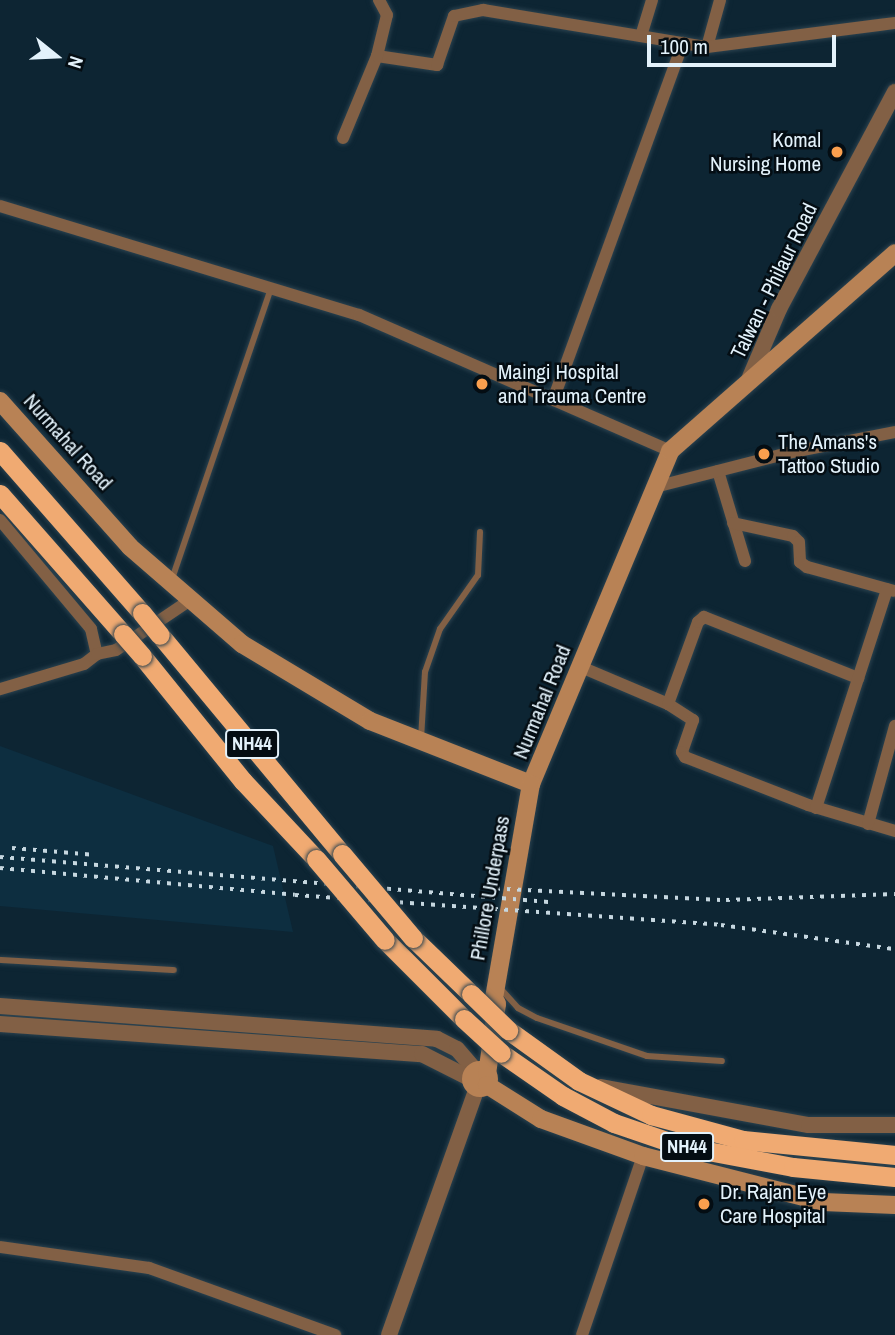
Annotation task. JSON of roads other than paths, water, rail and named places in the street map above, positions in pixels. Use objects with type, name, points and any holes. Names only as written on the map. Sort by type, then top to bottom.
[{"type":"highway","name":"NH44","points":[[0,451],[142,613],[413,938],[508,1030],[579,1081],[651,1115],[743,1140],[895,1155]]},
{"type":"highway","name":"NH44","points":[[0,494],[142,656],[243,781],[316,859],[385,940],[501,1053],[562,1096],[614,1123],[681,1146],[793,1167],[895,1177]]},
{"type":"main road","name":"Nurmahal Road","points":[[0,401],[130,547],[242,643],[370,721],[531,785],[670,451],[750,377],[895,253]]},
{"type":"main road","name":"Phillore Underpass","points":[[479,1078],[488,1002],[495,991],[531,785]]},
{"type":"main road","points":[[479,1078],[541,1119],[643,1156],[823,1202],[895,1205]]},
{"type":"street","points":[[343,138],[377,56],[387,15],[379,0]]},
{"type":"street","points":[[641,37],[652,0]]},
{"type":"street","points":[[707,47],[720,0]]},
{"type":"street","points":[[377,56],[437,65],[454,16],[483,10],[707,47],[895,23]]},
{"type":"street","points":[[553,400],[683,43]]},
{"type":"street","name":"Talwan - Philaur Road","points":[[750,377],[779,309],[895,92]]},
{"type":"street","points":[[0,206],[359,316],[670,451]]},
{"type":"street","points":[[655,487],[895,432]]},
{"type":"street","points":[[718,471],[745,561]]},
{"type":"street","points":[[0,520],[91,629],[97,654]]},
{"type":"street","points":[[733,523],[793,536],[799,542],[803,565],[891,590],[858,678],[816,808]]},
{"type":"street","points":[[0,690],[84,664],[97,654],[116,650],[190,600]]},
{"type":"street","points":[[668,704],[698,622],[704,617],[858,678]]},
{"type":"street","points":[[580,667],[668,704],[693,720],[683,756],[816,808],[895,831]]},
{"type":"street","points":[[868,824],[895,726]]},
{"type":"street","points":[[0,1006],[437,1039],[457,1049],[479,1078]]},
{"type":"street","points":[[0,1024],[422,1054],[479,1078]]},
{"type":"street","points":[[388,1335],[479,1078]]},
{"type":"street","points":[[579,1081],[809,1125],[895,1125]]},
{"type":"street","points":[[582,1335],[643,1156]]},
{"type":"street","points":[[0,1247],[149,1268],[335,1335]]},
{"type":"lane","points":[[170,584],[271,289]]},
{"type":"lane","points":[[422,742],[425,672],[440,629],[478,575],[480,532]]},
{"type":"lane","points":[[0,960],[174,970]]},
{"type":"lane","points":[[495,991],[537,1018],[647,1056],[722,1060]]},
{"type":"railway","points":[[12,848],[96,855]]},
{"type":"railway","points":[[0,857],[548,902]]},
{"type":"railway","points":[[0,868],[295,895],[721,925],[895,949]]},
{"type":"railway","points":[[486,888],[726,900],[895,894]]},
{"type":"place","name":"Komal Nursing Home","points":[[837,152]]},
{"type":"place","name":"Maingi Hospital and Trauma Centre","points":[[482,384]]},
{"type":"place","name":"The Amans's Tattoo Studio","points":[[764,454]]},
{"type":"place","name":"Dr. Rajan Eye Care Hospital","points":[[704,1204]]}]
